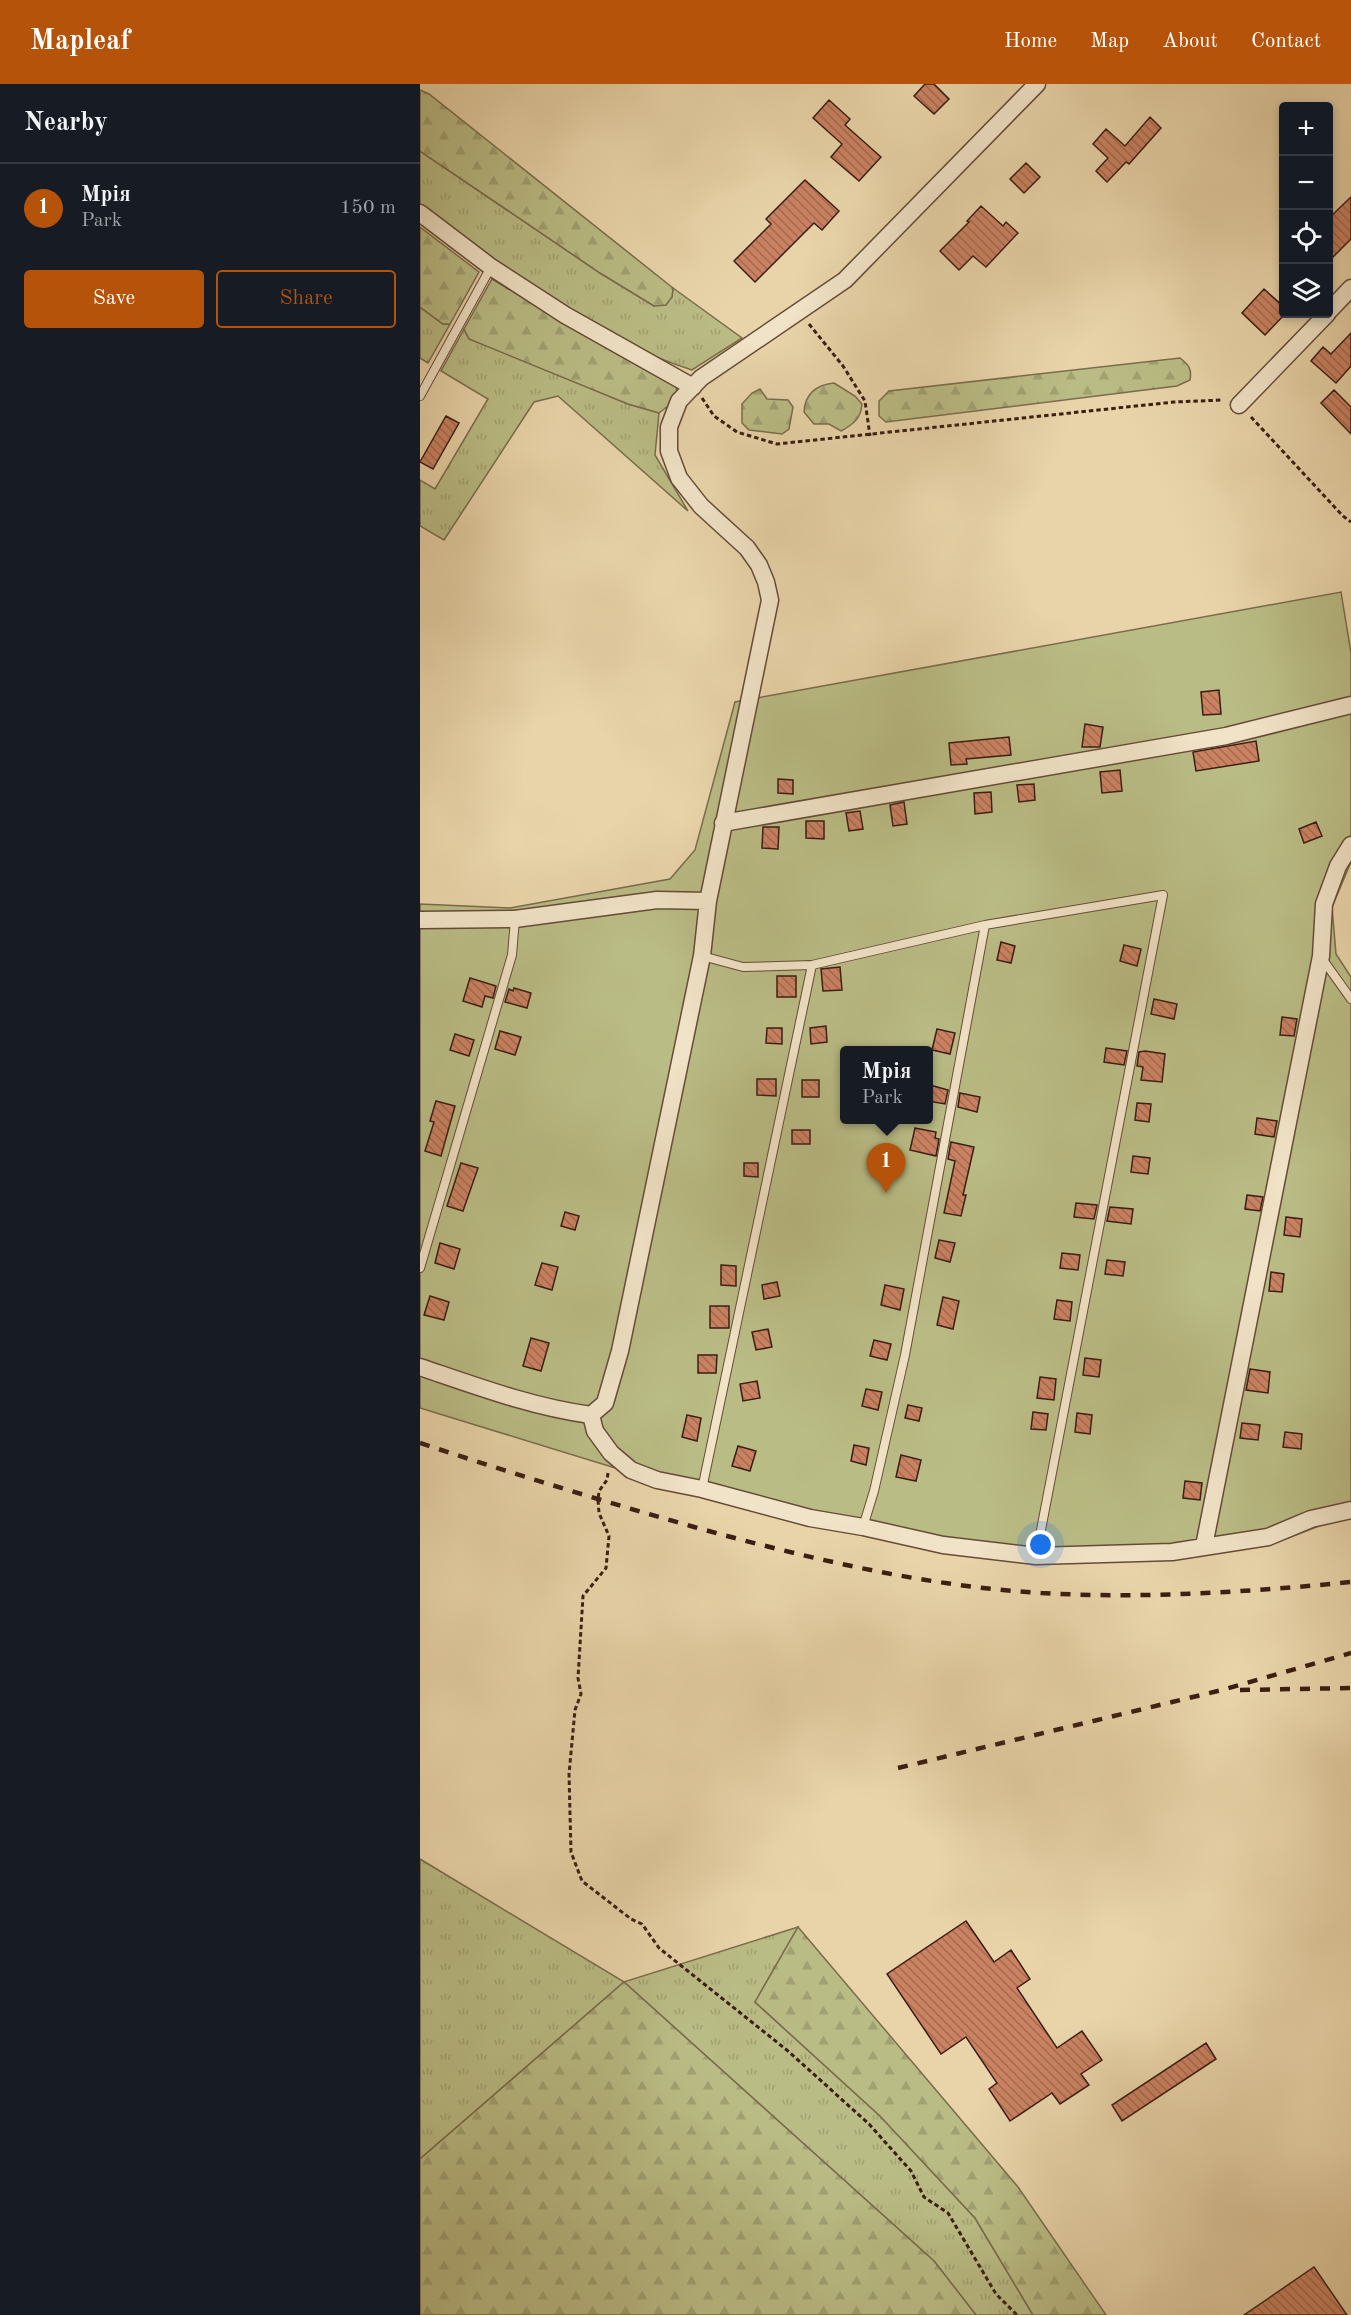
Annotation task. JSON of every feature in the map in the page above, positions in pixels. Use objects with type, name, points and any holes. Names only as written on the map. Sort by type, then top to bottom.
[{"type":"street","points":[[420,1367],[522,1401],[563,1412],[591,1415],[605,1403],[620,1351],[702,956],[708,901],[770,600],[759,565],[747,548],[700,506],[679,478],[669,451],[669,427],[679,401],[702,378],[845,280],[1037,84]]},
{"type":"street","points":[[420,213],[491,267],[565,315],[693,387]]},
{"type":"street","points":[[1333,308],[1351,288]]},
{"type":"street","points":[[1239,405],[1323,318]]},
{"type":"street","points":[[723,823],[1226,736],[1351,705]]},
{"type":"street","points":[[1204,1546],[1321,956],[1324,904],[1338,866],[1351,845]]},
{"type":"street","points":[[420,920],[515,919],[657,900],[708,901]]},
{"type":"street","points":[[591,1415],[596,1431],[611,1453],[631,1470],[657,1480],[702,1489],[810,1518],[943,1545],[1036,1556],[1172,1552],[1268,1537],[1311,1519],[1351,1510]]},
{"type":"lane","points":[[420,396],[491,267]]},
{"type":"lane","points":[[702,956],[743,967],[812,965],[985,925],[1163,895],[1036,1556]]},
{"type":"lane","points":[[420,1268],[512,955],[515,919]]},
{"type":"lane","points":[[863,1527],[874,1491],[905,1355],[985,925]]},
{"type":"lane","points":[[1321,956],[1351,999]]},
{"type":"lane","points":[[702,1489],[812,965]]},
{"type":"path","points":[[799,312],[843,366],[865,401],[870,436]]},
{"type":"path","points":[[693,387],[714,416],[737,432],[777,444],[870,436],[1174,402],[1224,400],[1239,405],[1351,522]]},
{"type":"path","points":[[611,1453],[607,1480],[599,1491],[598,1500],[598,1513],[609,1536],[606,1568],[583,1596],[578,1678],[581,1694],[575,1710],[569,1774],[571,1852],[582,1881],[631,1919],[642,1924],[659,1948],[788,2051],[869,2124],[911,2171],[924,2197],[948,2213],[996,2294],[1017,2315]]},
{"type":"green space","points":[[420,90],[429,94],[673,288],[672,297],[666,305],[654,306],[600,273],[420,151]]},
{"type":"green space","points":[[420,151],[600,273],[654,306],[672,297],[673,288],[742,338],[692,370],[655,357],[584,321],[483,253],[420,205]]},
{"type":"green space","points":[[420,227],[479,272],[450,324],[443,324],[420,307]]},
{"type":"green space","points":[[492,279],[561,321],[675,383],[677,391],[668,406],[659,413],[628,404],[469,339],[464,329]]},
{"type":"green space","points":[[420,307],[443,324],[450,324],[428,363],[420,358]]},
{"type":"green space","points":[[464,329],[469,339],[628,404],[659,413],[655,455],[688,511],[558,396],[534,402],[444,540],[420,526],[420,480],[435,489],[488,399],[441,371]]},
{"type":"green space","points":[[1180,358],[1189,367],[1191,376],[1190,380],[1177,386],[886,422],[879,416],[879,401],[889,391]]},
{"type":"green space","points":[[834,383],[855,396],[862,404],[856,420],[841,431],[829,424],[814,424],[804,412],[806,400],[812,391]]},
{"type":"green space","points":[[760,389],[767,399],[788,400],[793,407],[789,429],[782,434],[749,430],[742,423],[742,404],[752,393]]},
{"type":"green space","points":[[1341,592],[1351,653],[1351,862],[1332,907],[1336,954],[1351,977],[1351,1517],[1327,1523],[1270,1545],[1034,1563],[625,1471],[420,1408],[420,904],[510,908],[670,879],[695,850],[735,702]]},
{"type":"green space","points":[[420,1859],[624,1982],[420,2159]]},
{"type":"green space","points":[[798,1927],[755,2002],[880,2116],[975,2218],[1033,2315],[976,2315],[934,2261],[624,1982]]},
{"type":"green space","points":[[798,1927],[1018,2187],[1106,2315],[1033,2315],[975,2218],[880,2116],[755,2002]]},
{"type":"green space","points":[[624,1982],[934,2261],[976,2315],[420,2315],[420,2159]]},
{"type":"building","points":[[925,84],[934,84],[949,99],[934,114],[914,96]]},
{"type":"building","points":[[829,100],[850,119],[845,125],[881,157],[859,181],[831,157],[842,144],[813,118]]},
{"type":"building","points":[[1150,117],[1161,128],[1129,164],[1126,162],[1107,182],[1096,171],[1108,158],[1093,144],[1106,129],[1125,146]]},
{"type":"building","points":[[1026,163],[1040,177],[1024,193],[1010,179]]},
{"type":"building","points":[[805,180],[839,211],[822,230],[814,223],[755,282],[734,261],[771,224],[766,219]]},
{"type":"building","points":[[1351,197],[1351,239],[1333,257],[1333,214]]},
{"type":"building","points":[[981,206],[1003,226],[1006,222],[1018,233],[986,267],[973,256],[959,270],[940,251],[969,222],[967,221]]},
{"type":"building","points":[[1264,289],[1279,302],[1279,318],[1281,318],[1265,335],[1242,313]]},
{"type":"building","points":[[1351,333],[1351,366],[1336,383],[1311,361],[1323,347],[1331,354]]},
{"type":"building","points":[[1334,390],[1351,407],[1351,434],[1321,403]]},
{"type":"building","points":[[446,416],[459,423],[433,469],[420,462]]},
{"type":"building","points":[[1219,690],[1221,714],[1203,715],[1201,692]]},
{"type":"building","points":[[1085,724],[1103,727],[1100,747],[1082,747]]},
{"type":"building","points":[[1009,737],[1011,755],[966,759],[967,764],[951,765],[949,743]]},
{"type":"building","points":[[1256,741],[1259,761],[1196,771],[1193,752]]},
{"type":"building","points":[[1120,770],[1122,791],[1102,793],[1100,772]]},
{"type":"building","points":[[778,779],[793,780],[793,794],[778,793]]},
{"type":"building","points":[[1034,784],[1035,800],[1019,802],[1017,785]]},
{"type":"building","points":[[991,792],[992,812],[975,814],[974,793]]},
{"type":"building","points":[[904,802],[907,824],[893,826],[890,805]]},
{"type":"building","points":[[860,811],[863,829],[849,831],[846,813]]},
{"type":"building","points":[[806,821],[824,821],[824,839],[806,838]]},
{"type":"building","points":[[1316,822],[1322,836],[1304,843],[1299,829]]},
{"type":"building","points":[[763,827],[779,827],[778,849],[762,848]]},
{"type":"building","points":[[1001,942],[1015,946],[1011,963],[997,960]]},
{"type":"building","points":[[1124,945],[1141,949],[1137,966],[1120,961]]},
{"type":"building","points":[[840,967],[842,990],[823,991],[821,969]]},
{"type":"building","points":[[777,976],[796,976],[796,997],[777,997]]},
{"type":"building","points":[[470,978],[496,986],[493,998],[485,996],[482,1007],[463,1001]]},
{"type":"building","points":[[514,988],[531,993],[527,1008],[505,1002],[509,989],[513,991]]},
{"type":"building","points":[[1154,999],[1177,1004],[1174,1019],[1151,1014]]},
{"type":"building","points":[[1282,1017],[1297,1019],[1294,1036],[1280,1035]]},
{"type":"building","points":[[826,1026],[827,1042],[811,1044],[810,1028]]},
{"type":"building","points":[[767,1028],[782,1028],[782,1044],[766,1043]]},
{"type":"building","points":[[937,1029],[955,1033],[950,1054],[933,1050]]},
{"type":"building","points":[[500,1031],[521,1037],[515,1055],[495,1049]]},
{"type":"building","points":[[455,1034],[474,1040],[469,1056],[450,1050]]},
{"type":"building","points":[[1106,1048],[1127,1051],[1124,1065],[1104,1062]]},
{"type":"building","points":[[1139,1052],[1165,1054],[1162,1082],[1141,1080],[1143,1067],[1137,1066]]},
{"type":"building","points":[[757,1079],[776,1079],[776,1096],[757,1095]]},
{"type":"building","points":[[802,1080],[819,1080],[819,1097],[802,1097]]},
{"type":"building","points":[[933,1086],[948,1090],[945,1104],[933,1102]]},
{"type":"building","points":[[960,1093],[980,1097],[977,1112],[958,1107]]},
{"type":"building","points":[[436,1101],[455,1106],[441,1156],[425,1151],[434,1122],[430,1121]]},
{"type":"building","points":[[1137,1103],[1151,1104],[1149,1122],[1135,1120]]},
{"type":"building","points":[[1257,1118],[1277,1121],[1274,1137],[1255,1134]]},
{"type":"building","points":[[915,1128],[936,1132],[935,1138],[939,1139],[936,1156],[910,1150]]},
{"type":"building","points":[[792,1130],[810,1130],[810,1144],[792,1144]]},
{"type":"building","points":[[951,1142],[974,1147],[963,1195],[966,1195],[961,1216],[944,1213],[955,1161],[948,1159]]},
{"type":"building","points":[[1133,1156],[1150,1158],[1148,1174],[1131,1172]]},
{"type":"building","points":[[461,1163],[478,1168],[463,1211],[447,1206]]},
{"type":"building","points":[[744,1163],[758,1163],[758,1177],[744,1176]]},
{"type":"building","points":[[1247,1195],[1263,1197],[1260,1211],[1245,1209]]},
{"type":"building","points":[[1076,1203],[1097,1205],[1094,1219],[1074,1217]]},
{"type":"building","points":[[1110,1207],[1133,1209],[1131,1224],[1107,1221]]},
{"type":"building","points":[[565,1212],[579,1216],[575,1230],[561,1226]]},
{"type":"building","points":[[1286,1217],[1302,1219],[1300,1237],[1284,1235]]},
{"type":"building","points":[[939,1240],[955,1243],[950,1262],[935,1258]]},
{"type":"building","points":[[440,1243],[460,1249],[454,1269],[435,1263]]},
{"type":"building","points":[[1062,1253],[1080,1255],[1078,1270],[1060,1268]]},
{"type":"building","points":[[1107,1260],[1125,1262],[1123,1276],[1105,1274]]},
{"type":"building","points":[[542,1263],[558,1267],[552,1290],[535,1285]]},
{"type":"building","points":[[721,1265],[736,1266],[736,1286],[721,1285]]},
{"type":"building","points":[[1271,1272],[1284,1274],[1282,1292],[1269,1291]]},
{"type":"building","points":[[777,1282],[780,1296],[764,1299],[762,1285]]},
{"type":"building","points":[[885,1285],[904,1289],[900,1310],[881,1305]]},
{"type":"building","points":[[430,1296],[449,1302],[444,1320],[424,1315]]},
{"type":"building","points":[[943,1297],[959,1301],[953,1329],[937,1325]]},
{"type":"building","points":[[1057,1300],[1072,1302],[1070,1321],[1054,1319]]},
{"type":"building","points":[[710,1306],[729,1306],[729,1328],[710,1328]]},
{"type":"building","points":[[768,1329],[772,1347],[756,1350],[752,1332]]},
{"type":"building","points":[[531,1338],[549,1343],[541,1371],[523,1366]]},
{"type":"building","points":[[874,1340],[891,1344],[887,1360],[870,1356]]},
{"type":"building","points":[[698,1355],[717,1355],[716,1373],[698,1373]]},
{"type":"building","points":[[1085,1358],[1101,1360],[1099,1377],[1083,1375]]},
{"type":"building","points":[[1250,1369],[1270,1372],[1268,1393],[1246,1390]]},
{"type":"building","points":[[1040,1377],[1056,1379],[1054,1400],[1037,1398]]},
{"type":"building","points":[[757,1381],[760,1398],[743,1401],[740,1384]]},
{"type":"building","points":[[866,1389],[882,1392],[878,1410],[862,1406]]},
{"type":"building","points":[[908,1405],[922,1408],[919,1421],[905,1418]]},
{"type":"building","points":[[1033,1412],[1048,1414],[1046,1430],[1031,1429]]},
{"type":"building","points":[[1077,1413],[1092,1415],[1090,1434],[1075,1432]]},
{"type":"building","points":[[687,1415],[701,1418],[697,1441],[682,1437]]},
{"type":"building","points":[[1242,1423],[1260,1425],[1258,1440],[1240,1438]]},
{"type":"building","points":[[1285,1432],[1302,1434],[1301,1449],[1283,1447]]},
{"type":"building","points":[[854,1445],[869,1448],[866,1465],[851,1461]]},
{"type":"building","points":[[738,1446],[756,1451],[750,1471],[732,1466]]},
{"type":"building","points":[[901,1455],[921,1460],[916,1481],[896,1477]]},
{"type":"building","points":[[1185,1481],[1202,1483],[1200,1500],[1183,1498]]},
{"type":"building","points":[[966,1921],[994,1962],[1011,1950],[1030,1979],[1017,1988],[1057,2048],[1082,2031],[1102,2060],[1081,2074],[1089,2085],[1060,2104],[1052,2093],[1010,2121],[989,2089],[997,2083],[966,2037],[941,2054],[887,1974]]},
{"type":"building","points":[[1206,2043],[1216,2059],[1122,2121],[1112,2105]]},
{"type":"building","points":[[1314,2267],[1347,2315],[1244,2315]]},
{"type":"railway","points":[[420,1443],[694,1527],[822,1560],[953,1584],[1041,1593],[1157,1595],[1274,1589],[1351,1582]]},
{"type":"railway","points":[[898,1768],[1222,1690],[1351,1653]]},
{"type":"railway","points":[[1240,1690],[1351,1688]]},
{"type":"place","name":"Мрія","points":[[886,1193]]}]
